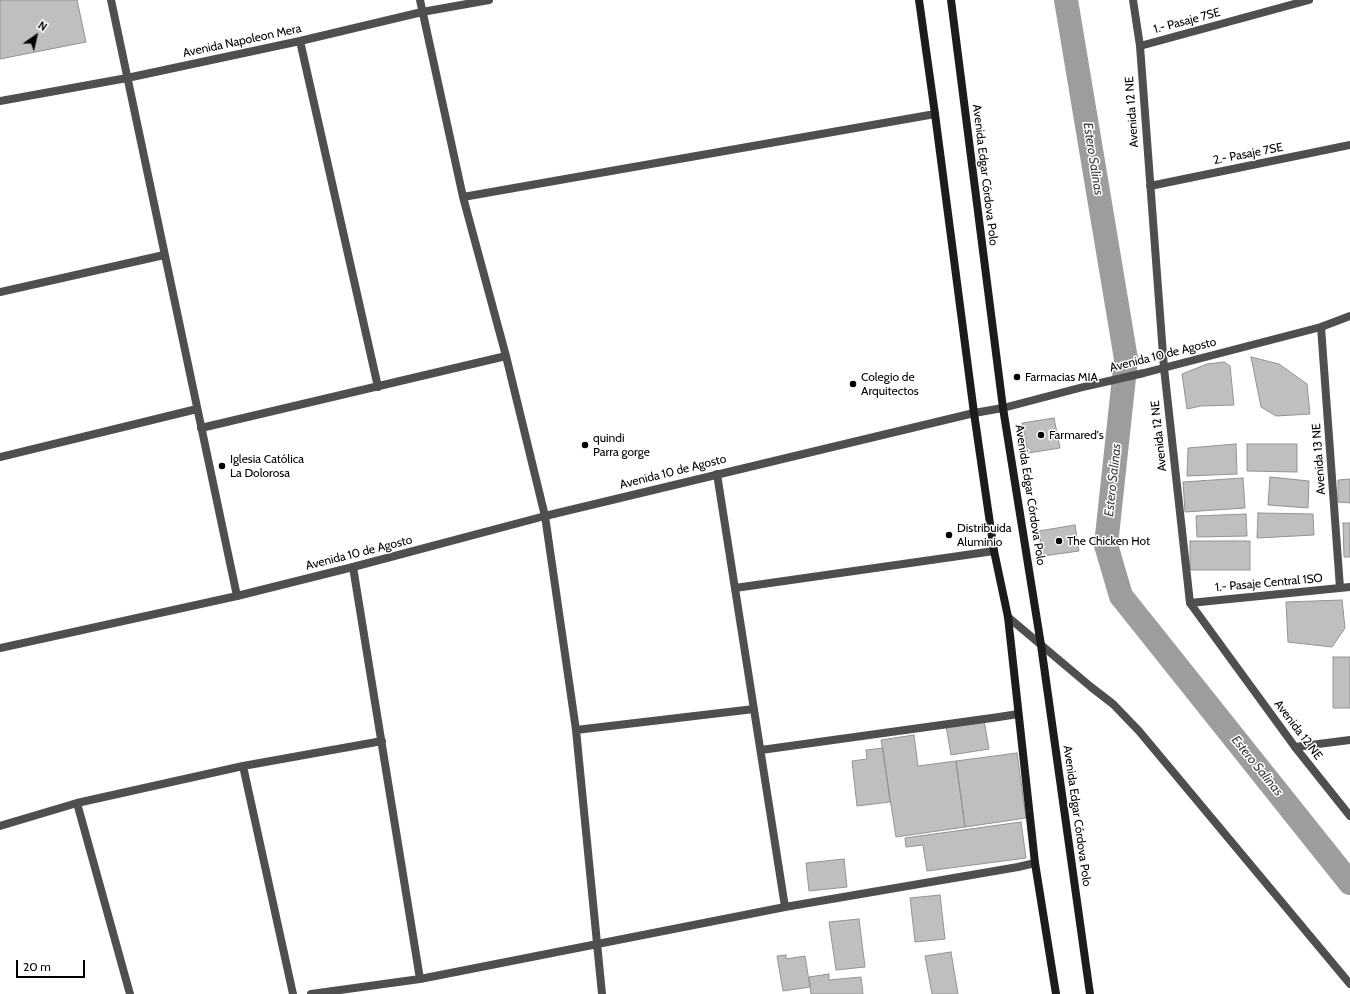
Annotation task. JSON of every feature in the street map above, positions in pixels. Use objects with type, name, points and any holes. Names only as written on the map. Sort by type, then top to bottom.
[{"type":"main road","points":[[919,0],[974,413],[994,551],[1008,617],[1035,863],[1056,994]]},
{"type":"main road","name":"Avenida Edgar Córdova Polo","points":[[951,0],[1003,408],[1042,645],[1090,994]]},
{"type":"street","points":[[111,0],[237,596]]},
{"type":"street","points":[[420,0],[463,197],[506,356],[545,516],[576,730],[602,994]]},
{"type":"street","name":"Avenida Napoleon Mera","points":[[0,101],[127,78],[300,41],[422,12],[489,0]]},
{"type":"street","name":"Avenida 12 NE","points":[[1133,0],[1140,46],[1164,368],[1190,603],[1295,747],[1350,816]]},
{"type":"street","name":"1.- Pasaje 7SE","points":[[1140,46],[1309,0]]},
{"type":"street","points":[[300,41],[378,387]]},
{"type":"street","points":[[463,197],[935,114]]},
{"type":"street","name":"2.- Pasaje 7SE","points":[[1150,186],[1350,145]]},
{"type":"street","points":[[0,292],[164,255]]},
{"type":"street","name":"Avenida 10 de Agosto","points":[[0,648],[237,596],[545,516],[974,413],[1003,408],[1321,327],[1350,316]]},
{"type":"street","name":"Avenida 13 NE","points":[[1321,327],[1340,588]]},
{"type":"street","points":[[201,428],[506,356]]},
{"type":"street","points":[[0,457],[197,409]]},
{"type":"street","points":[[717,474],[785,907]]},
{"type":"street","points":[[735,588],[994,551]]},
{"type":"street","points":[[353,567],[420,979]]},
{"type":"street","name":"1.- Pasaje Central 1SO","points":[[1190,603],[1350,587]]},
{"type":"street","points":[[1008,617],[1113,704],[1140,731],[1350,984]]},
{"type":"street","points":[[576,730],[754,709]]},
{"type":"street","points":[[761,750],[1018,714]]},
{"type":"street","points":[[1295,747],[1350,740]]},
{"type":"street","points":[[0,826],[77,803],[243,766],[382,741]]},
{"type":"street","points":[[243,766],[293,994]]},
{"type":"street","points":[[77,803],[130,994]]},
{"type":"street","points":[[311,994],[420,979],[785,907],[1035,863]]},
{"type":"building","points":[[0,0],[77,0],[86,42],[0,59]]},
{"type":"building","points":[[1251,357],[1279,364],[1307,384],[1310,414],[1276,416],[1261,407]]},
{"type":"building","points":[[1224,362],[1230,366],[1234,405],[1201,406],[1187,409],[1182,374],[1207,364]]},
{"type":"building","name":"Farmared's","points":[[1054,418],[1060,448],[1028,453],[1022,423]]},
{"type":"building","points":[[1236,444],[1237,474],[1187,476],[1188,448]]},
{"type":"building","points":[[1247,444],[1297,444],[1297,472],[1247,471]]},
{"type":"building","points":[[1270,477],[1309,481],[1308,508],[1268,505]]},
{"type":"building","points":[[1243,478],[1245,508],[1185,512],[1183,482]]},
{"type":"building","points":[[1350,479],[1350,503],[1338,502],[1338,480]]},
{"type":"building","points":[[1258,513],[1313,514],[1314,535],[1257,538]]},
{"type":"building","points":[[1246,514],[1247,536],[1197,537],[1196,516]]},
{"type":"building","points":[[1343,523],[1350,523],[1350,557],[1344,557]]},
{"type":"building","name":"The Chicken Hot","points":[[1075,525],[1079,551],[1043,556],[1039,531]]},
{"type":"building","points":[[1190,541],[1250,541],[1250,570],[1190,570]]},
{"type":"building","points":[[1342,600],[1345,628],[1332,647],[1288,642],[1286,602]]},
{"type":"building","points":[[1333,657],[1350,657],[1350,708],[1333,708]]},
{"type":"building","points":[[984,720],[989,749],[951,755],[946,726]]},
{"type":"building","points":[[914,735],[918,766],[956,761],[965,827],[896,837],[881,740]]},
{"type":"building","points":[[883,748],[890,802],[857,806],[852,761],[867,759],[866,750]]},
{"type":"building","points":[[1017,753],[1026,818],[965,827],[956,761]]},
{"type":"building","points":[[1021,822],[1026,858],[927,871],[923,845],[906,847],[905,838]]},
{"type":"building","points":[[844,859],[847,887],[809,891],[806,863]]},
{"type":"building","points":[[940,895],[945,939],[915,942],[910,898]]},
{"type":"building","points":[[859,919],[865,967],[836,970],[829,922]]},
{"type":"building","points":[[951,952],[958,994],[932,994],[925,956]]},
{"type":"building","points":[[786,955],[786,959],[805,956],[810,987],[783,991],[777,956]]},
{"type":"building","points":[[829,974],[829,980],[861,977],[863,994],[811,994],[809,977]]},
{"type":"waterway","name":"Estero Salinas","points":[[1066,0],[1126,359],[1106,545],[1121,596],[1350,883]]},
{"type":"place","name":"Farmacias MIA","points":[[1017,377]]},
{"type":"place","name":"Colegio de Arquitectos","points":[[853,384]]},
{"type":"place","name":"Farmared's","points":[[1041,435]]},
{"type":"place","name":"quindi Parra gorge","points":[[585,445]]},
{"type":"place","name":"Iglesia Católica La Dolorosa","points":[[222,466]]},
{"type":"place","name":"Distribuida Aluminio","points":[[949,535]]},
{"type":"place","name":"The Chicken Hot","points":[[1059,541]]}]
